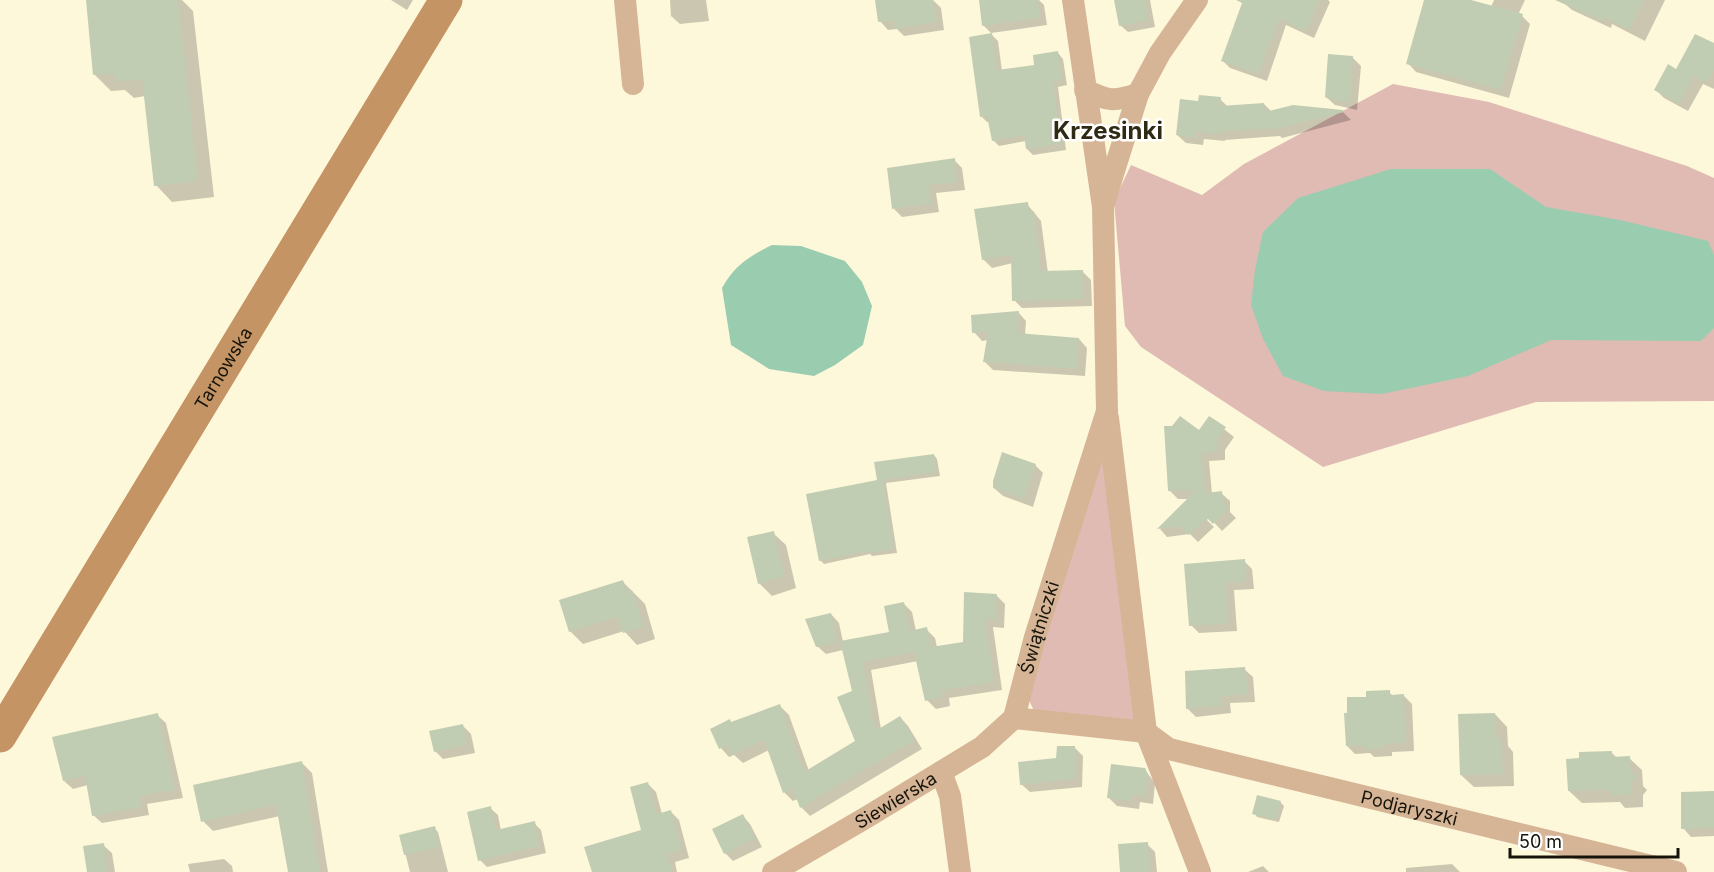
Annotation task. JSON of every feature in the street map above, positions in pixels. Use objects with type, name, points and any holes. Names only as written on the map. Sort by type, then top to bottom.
[{"type":"street","name":"Tarnowska","points":[[0,736],[446,0]]},
{"type":"street","points":[[625,0],[633,84]]},
{"type":"street","name":"Świątniczki","points":[[1073,0],[1103,207],[1107,411],[1146,732],[1200,872]]},
{"type":"street","name":"Świątniczki","points":[[1103,207],[1138,94],[1160,53],[1197,0]]},
{"type":"street","points":[[1085,90],[1104,99],[1123,99],[1138,94]]},
{"type":"street","name":"Świątniczki","points":[[1014,718],[1035,637],[1107,411]]},
{"type":"street","points":[[1014,718],[1146,732]]},
{"type":"street","name":"Siewierska","points":[[773,872],[982,747],[1014,718]]},
{"type":"street","name":"Podjaryszki","points":[[1146,732],[1169,749],[1676,872]]},
{"type":"street","points":[[941,772],[950,796],[960,872]]},
{"type":"shaded area","points":[[1393,84],[1489,102],[1687,166],[1714,178],[1714,401],[1536,402],[1323,467],[1141,347],[1125,326],[1114,201],[1131,165],[1202,195],[1244,164]]},
{"type":"shaded area","points":[[1391,169],[1490,169],[1546,207],[1620,220],[1708,241],[1714,255],[1714,328],[1701,341],[1551,340],[1468,376],[1382,394],[1324,391],[1283,376],[1263,339],[1251,305],[1263,232],[1298,198]]},
{"type":"shaded area","points":[[772,245],[801,246],[845,261],[862,282],[872,306],[863,345],[835,365],[814,376],[769,369],[731,345],[722,288],[743,262]]},
{"type":"shaded area","points":[[1105,453],[1135,721],[1036,715],[1025,692]]},
{"type":"building","points":[[86,0],[178,0],[198,181],[154,186],[142,79],[116,82],[114,73],[93,75]]},
{"type":"building","points":[[875,0],[933,0],[937,22],[895,29],[893,20],[878,22]]},
{"type":"building","points":[[979,0],[1038,0],[1040,18],[982,26]]},
{"type":"building","points":[[1114,0],[1145,0],[1148,20],[1119,26]]},
{"type":"building","points":[[1236,0],[1320,0],[1306,31],[1279,19],[1259,74],[1221,61],[1242,3]]},
{"type":"building","points":[[1424,0],[1471,0],[1523,14],[1501,90],[1406,64]]},
{"type":"building","points":[[1555,0],[1644,0],[1629,30],[1605,17],[1603,21]]},
{"type":"building","points":[[992,33],[997,70],[1034,65],[1033,55],[1058,51],[1062,80],[1053,81],[1061,144],[1026,149],[1024,135],[992,141],[987,116],[980,117],[969,37]]},
{"type":"building","points":[[1695,34],[1714,43],[1714,70],[1707,83],[1694,76],[1679,104],[1654,90],[1668,64],[1676,69]]},
{"type":"building","points":[[1328,54],[1353,56],[1350,102],[1335,101],[1325,97]]},
{"type":"building","points":[[1199,95],[1221,97],[1220,106],[1264,103],[1265,112],[1293,105],[1343,110],[1344,112],[1272,130],[1272,128],[1217,132],[1217,134],[1196,131],[1196,138],[1176,135],[1180,99],[1198,101]]},
{"type":"building","points":[[955,158],[957,182],[929,185],[931,204],[892,209],[887,168]]},
{"type":"building","points":[[1028,202],[1029,212],[1034,211],[1041,271],[1083,270],[1084,299],[1012,301],[1011,255],[982,260],[974,209]]},
{"type":"building","points":[[1019,311],[1017,333],[1079,338],[1077,369],[983,362],[988,332],[972,333],[971,315]]},
{"type":"building","points":[[1180,416],[1199,430],[1209,416],[1226,427],[1217,441],[1217,452],[1201,453],[1206,493],[1222,491],[1223,502],[1229,509],[1213,524],[1207,518],[1189,535],[1180,526],[1157,529],[1196,490],[1168,491],[1164,426],[1172,426]]},
{"type":"building","points":[[1002,452],[1036,464],[1024,499],[993,488]]},
{"type":"building","points":[[934,454],[937,472],[883,480],[894,549],[867,553],[867,551],[819,561],[806,494],[877,480],[874,462]]},
{"type":"building","points":[[774,531],[784,576],[758,584],[747,537]]},
{"type":"building","points":[[1245,559],[1246,581],[1226,583],[1229,623],[1189,626],[1184,564]]},
{"type":"building","points":[[623,580],[627,592],[632,590],[644,627],[623,633],[617,617],[569,632],[559,600]]},
{"type":"building","points":[[964,592],[997,594],[995,620],[985,619],[994,682],[941,690],[942,697],[925,701],[914,652],[863,662],[873,715],[871,715],[877,730],[900,716],[915,740],[800,808],[793,789],[783,793],[764,740],[732,755],[727,745],[719,749],[710,729],[730,719],[731,722],[780,704],[804,772],[855,741],[837,697],[852,691],[840,641],[889,632],[884,606],[904,602],[910,631],[927,627],[931,647],[963,642]]},
{"type":"building","points":[[831,613],[838,642],[816,647],[805,619]]},
{"type":"building","points":[[1245,667],[1248,694],[1222,696],[1223,705],[1186,709],[1185,671]]},
{"type":"building","points":[[1390,690],[1390,695],[1404,694],[1406,743],[1384,744],[1384,749],[1364,749],[1364,745],[1346,746],[1344,713],[1347,713],[1347,697],[1366,697],[1366,691]]},
{"type":"building","points":[[158,713],[175,790],[139,796],[142,807],[92,816],[85,776],[63,781],[52,737]]},
{"type":"building","points":[[1495,713],[1496,738],[1501,737],[1503,774],[1460,775],[1458,714]]},
{"type":"building","points":[[463,724],[467,745],[434,752],[429,731]]},
{"type":"building","points":[[1057,746],[1075,746],[1075,779],[1020,785],[1018,762],[1056,758]]},
{"type":"building","points":[[1612,751],[1612,757],[1630,756],[1631,771],[1636,777],[1631,782],[1631,795],[1611,796],[1611,790],[1568,791],[1566,759],[1579,758],[1579,752]]},
{"type":"building","points":[[302,761],[320,872],[288,872],[276,805],[201,822],[193,785]]},
{"type":"building","points":[[1111,764],[1145,768],[1148,774],[1145,796],[1132,795],[1131,801],[1107,798]]},
{"type":"building","points":[[648,782],[657,814],[671,810],[682,850],[667,854],[672,872],[592,872],[584,847],[641,830],[630,787]]},
{"type":"building","points":[[1714,791],[1714,828],[1681,829],[1681,792]]},
{"type":"building","points":[[1257,795],[1281,801],[1276,820],[1252,814]]},
{"type":"building","points":[[491,806],[496,830],[535,821],[539,846],[478,861],[467,812]]},
{"type":"building","points":[[743,814],[755,839],[724,854],[712,829]]},
{"type":"building","points":[[435,826],[440,847],[404,855],[399,835]]},
{"type":"building","points":[[1148,842],[1150,872],[1120,872],[1118,844]]},
{"type":"building","points":[[104,843],[108,872],[87,872],[83,846]]},
{"type":"district","name":"Krzesinki","points":[[1108,130]]}]
